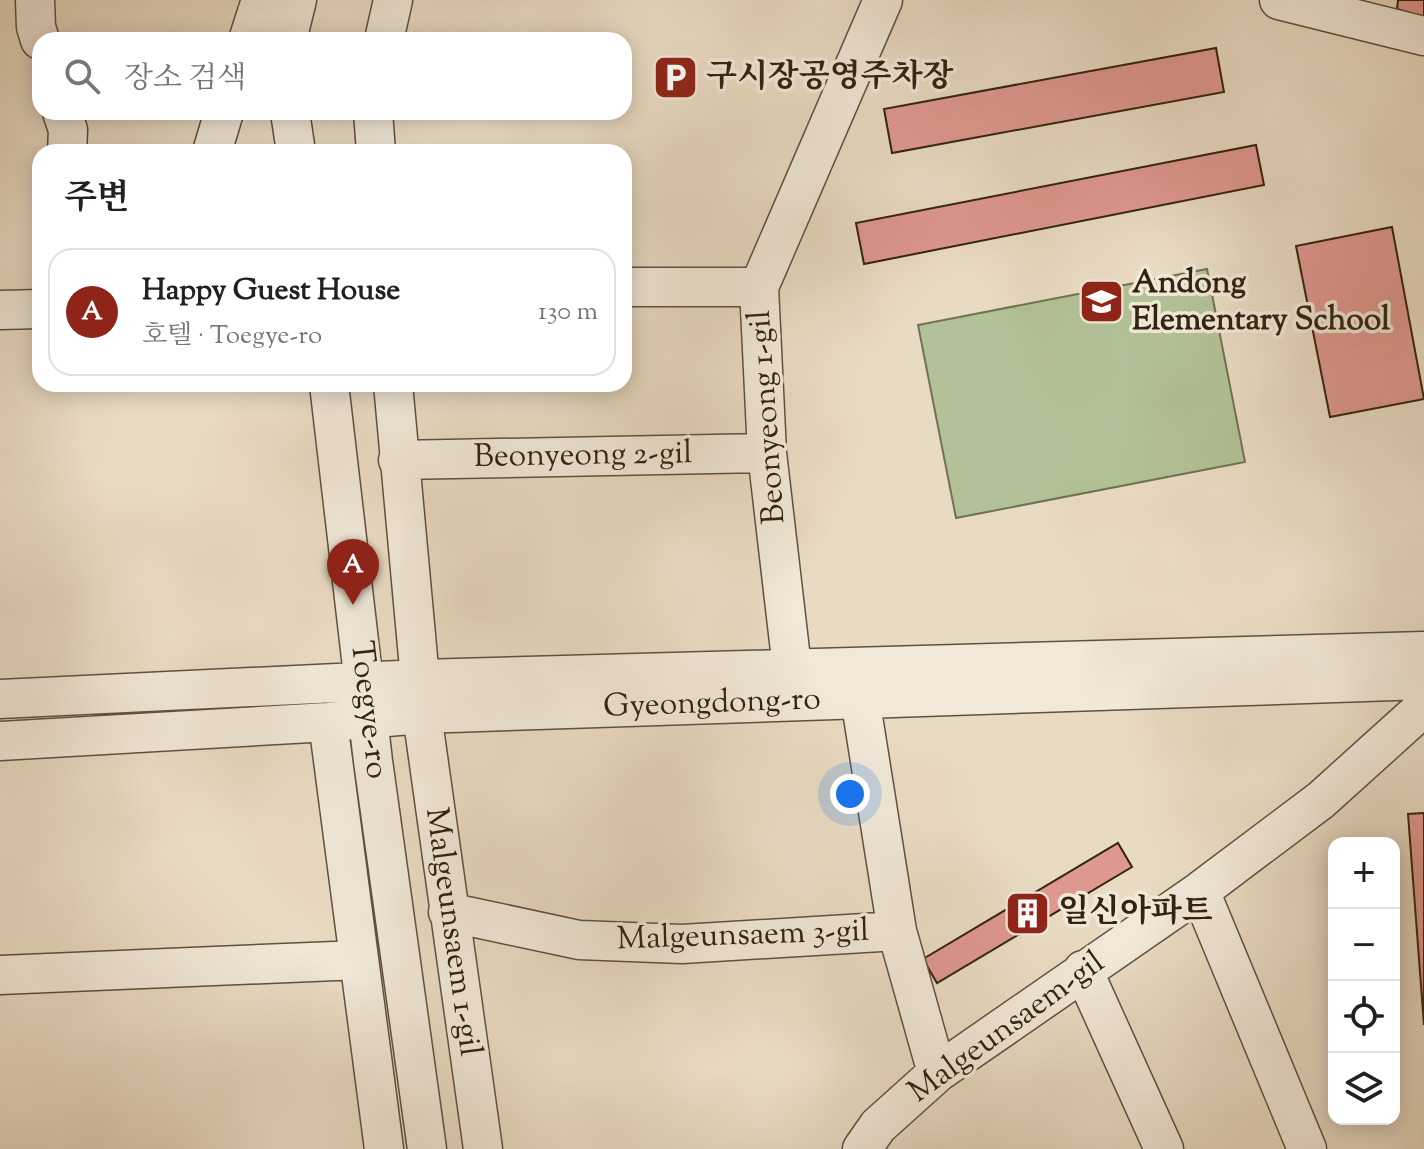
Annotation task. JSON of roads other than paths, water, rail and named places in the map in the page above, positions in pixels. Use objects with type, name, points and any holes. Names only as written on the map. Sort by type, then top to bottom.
[{"type":"street","points":[[35,0],[38,32]]},
{"type":"street","points":[[251,32],[261,0]]},
{"type":"street","points":[[289,32],[297,0]]},
{"type":"street","points":[[386,32],[393,0]]},
{"type":"street","name":"Beonyeong 1-gil","points":[[792,668],[767,453],[759,287],[883,0]]},
{"type":"street","points":[[1279,0],[1326,6],[1424,36]]},
{"type":"street","points":[[65,120],[67,144]]},
{"type":"street","points":[[214,144],[222,120]]},
{"type":"street","points":[[291,120],[295,144]]},
{"type":"street","points":[[374,120],[375,144]]},
{"type":"street","points":[[632,287],[759,287]]},
{"type":"street","points":[[0,310],[32,309]]},
{"type":"street","name":"Toegye-ro","points":[[330,392],[366,700],[427,1149]]},
{"type":"street","name":"Malgeunsaem 1-gil","points":[[394,392],[421,697],[448,912],[483,1149]]},
{"type":"street","name":"Beonyeong 2-gil","points":[[398,460],[767,453]]},
{"type":"street","name":"Gyeongdong-ro","points":[[0,699],[366,700],[792,668],[1424,651]]},
{"type":"street","name":"Gyeongdong-ro","points":[[421,697],[860,698],[1424,680]]},
{"type":"street","points":[[860,698],[897,931],[937,1073]]},
{"type":"street","name":"Gyeongdong-ro","points":[[0,741],[328,722],[366,700]]},
{"type":"street","name":"Malgeunsaem-gil","points":[[862,1149],[878,1126],[937,1073],[1200,891],[1321,800],[1424,707]]},
{"type":"street","points":[[328,722],[384,1149]]},
{"type":"street","points":[[1200,891],[1307,1149]]},
{"type":"street","name":"Malgeunsaem 3-gil","points":[[448,912],[579,940],[682,944],[897,931]]},
{"type":"street","points":[[0,975],[359,960]]},
{"type":"street","points":[[1083,970],[1164,1149]]},
{"type":"place","name":"구시장공영주차장","points":[[675,78]]},
{"type":"place","name":"Andong Elementary School","points":[[1101,302]]},
{"type":"place","name":"Happy Guest House","points":[[353,605]]},
{"type":"place","name":"일신아파트","points":[[1027,913]]}]
